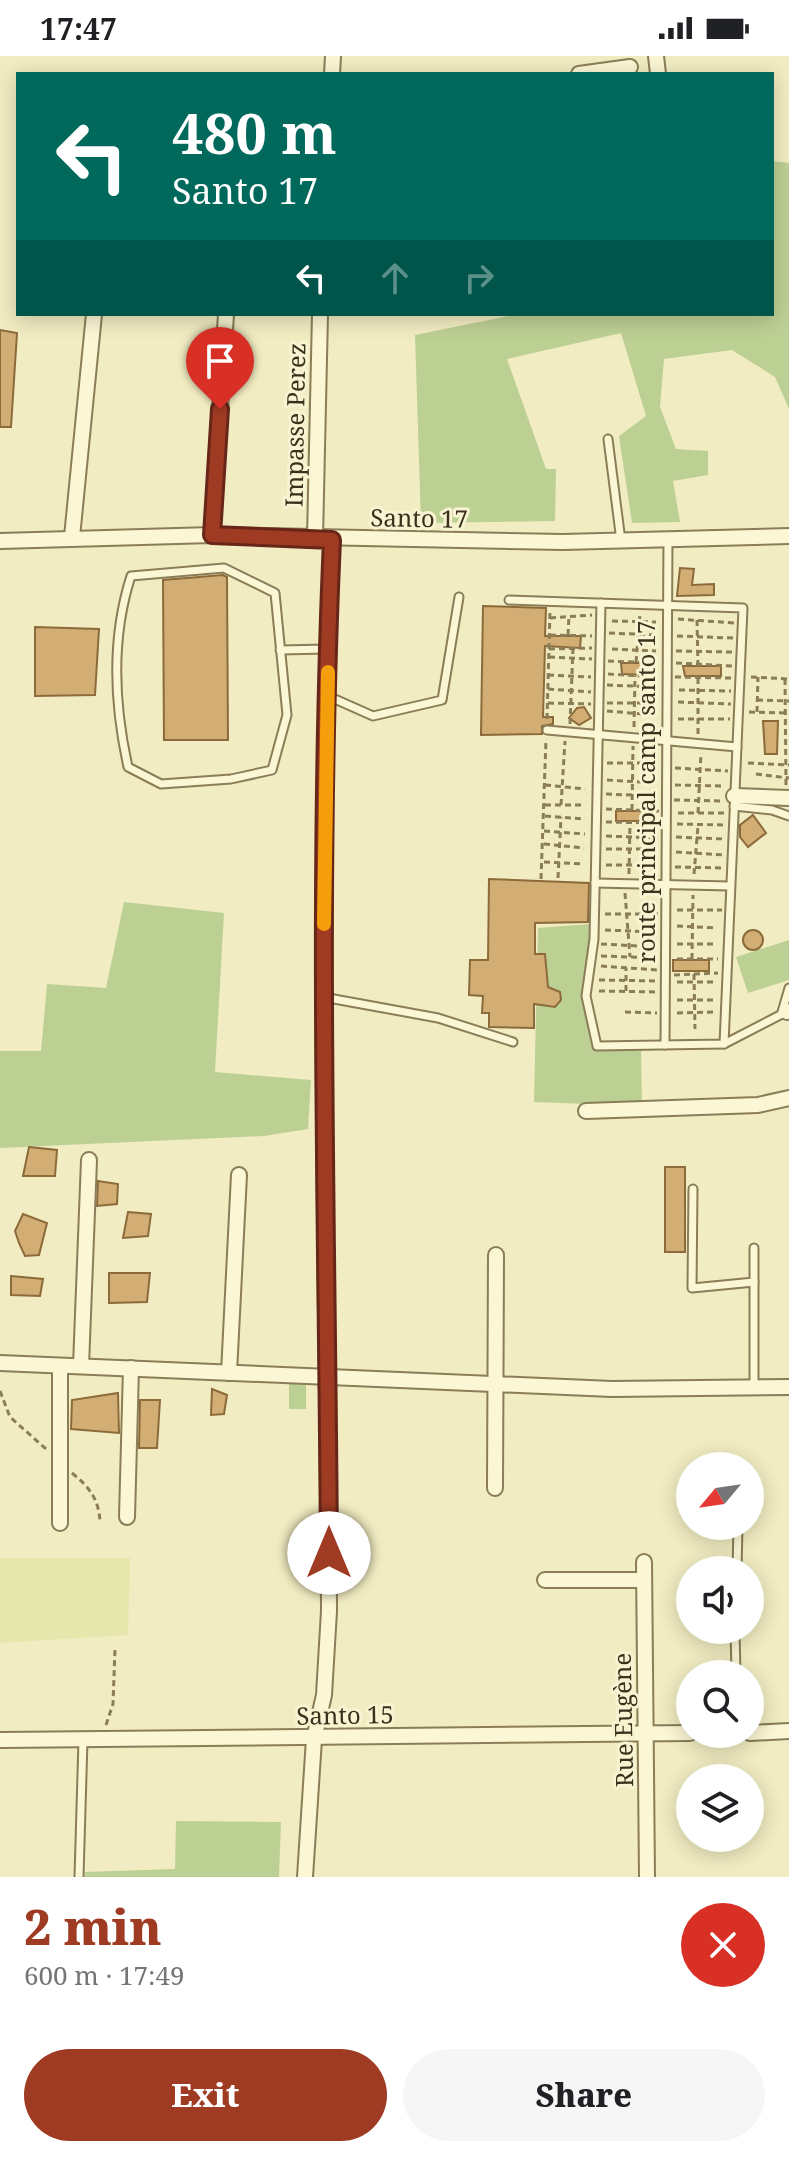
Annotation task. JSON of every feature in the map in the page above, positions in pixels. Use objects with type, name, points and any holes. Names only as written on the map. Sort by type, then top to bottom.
[{"type":"street","points":[[594,72],[630,67]]},
{"type":"street","points":[[72,537],[94,316]]},
{"type":"street","points":[[212,535],[226,316]]},
{"type":"street","name":"Impasse Perez","points":[[315,538],[320,316]]},
{"type":"street","name":"Santo 17","points":[[0,541],[212,535],[332,540],[621,541],[789,536]]},
{"type":"street","points":[[305,1877],[314,1739],[324,1695],[329,1611],[323,997],[327,649],[332,540]]},
{"type":"street","points":[[734,801],[754,796],[788,798]]},
{"type":"street","points":[[586,1111],[758,1105],[789,1098]]},
{"type":"street","points":[[81,1366],[89,1160]]},
{"type":"street","points":[[229,1373],[239,1175]]},
{"type":"street","points":[[495,1488],[496,1255]]},
{"type":"street","points":[[0,1363],[612,1389],[789,1387]]},
{"type":"street","points":[[60,1366],[60,1523]]},
{"type":"street","points":[[127,1517],[131,1368]]},
{"type":"street","name":"Rue Eugène","points":[[644,1562],[647,1877]]},
{"type":"street","points":[[545,1580],[644,1580]]},
{"type":"street","points":[[764,1732],[789,1731]]},
{"type":"street","name":"Santo 15","points":[[0,1740],[676,1733]]},
{"type":"lane","points":[[608,439],[621,541]]},
{"type":"lane","name":"route principal camp santo 17","points":[[665,1045],[668,539]]},
{"type":"lane","points":[[224,568],[262,586],[275,593],[280,650],[287,715],[272,770],[231,779],[161,784],[128,767],[117,717],[119,615],[131,576],[224,568]]},
{"type":"lane","points":[[328,696],[373,716],[442,700],[459,597]]},
{"type":"lane","points":[[509,600],[743,608],[724,1044]]},
{"type":"lane","points":[[601,603],[594,939],[586,996],[597,1046],[724,1044],[786,1012],[789,988]]},
{"type":"lane","points":[[280,650],[327,649]]},
{"type":"lane","points":[[547,730],[737,747]]},
{"type":"lane","points":[[734,801],[789,816]]},
{"type":"lane","points":[[595,883],[627,881],[730,886]]},
{"type":"lane","points":[[323,997],[438,1018],[513,1042]]},
{"type":"lane","points":[[693,1189],[692,1288],[754,1282]]},
{"type":"lane","points":[[754,1248],[754,1387]]},
{"type":"lane","points":[[79,1877],[83,1740]]},
{"type":"path","points":[[568,602],[568,635]]},
{"type":"path","points":[[636,662],[641,604]]},
{"type":"path","points":[[697,606],[698,665]]},
{"type":"path","points":[[550,618],[697,620],[742,624]]},
{"type":"path","points":[[550,635],[638,634],[741,639]]},
{"type":"path","points":[[561,805],[573,648]]},
{"type":"path","points":[[549,649],[741,652]]},
{"type":"path","points":[[549,657],[698,665],[758,677],[787,679],[788,798]]},
{"type":"path","points":[[548,689],[571,691],[635,676],[698,678],[740,673]]},
{"type":"path","points":[[548,675],[667,689],[739,691]]},
{"type":"path","points":[[632,810],[635,676]]},
{"type":"path","points":[[757,712],[758,677]]},
{"type":"path","points":[[698,678],[698,813]]},
{"type":"path","points":[[757,700],[787,701]]},
{"type":"path","points":[[548,703],[599,706],[667,718],[698,719],[738,711]]},
{"type":"path","points":[[599,706],[698,703],[738,711],[787,713]]},
{"type":"path","points":[[599,763],[700,769],[787,764]]},
{"type":"path","points":[[754,796],[756,764]]},
{"type":"path","points":[[756,774],[787,777]]},
{"type":"path","points":[[597,780],[699,785],[734,801]]},
{"type":"path","points":[[545,785],[666,798],[734,801]]},
{"type":"path","points":[[545,805],[698,813],[734,801]]},
{"type":"path","points":[[544,816],[597,821],[733,825]]},
{"type":"path","points":[[558,878],[561,817]]},
{"type":"path","points":[[630,822],[627,881],[630,957]]},
{"type":"path","points":[[692,959],[698,825]]},
{"type":"path","points":[[544,831],[733,840]]},
{"type":"path","points":[[543,844],[732,856]]},
{"type":"path","points":[[543,862],[731,868]]},
{"type":"path","points":[[596,914],[730,910]]},
{"type":"path","points":[[597,930],[693,926],[729,929]]},
{"type":"path","points":[[598,944],[728,944]]},
{"type":"path","points":[[598,956],[728,958]]},
{"type":"path","points":[[598,966],[626,968],[694,982],[727,982]]},
{"type":"path","points":[[626,968],[626,991]]},
{"type":"path","points":[[599,980],[626,981],[727,972]]},
{"type":"path","points":[[694,974],[695,1029]]},
{"type":"path","points":[[599,991],[726,1000]]},
{"type":"path","points":[[625,1012],[725,1012]]},
{"type":"path","points":[[0,1391],[10,1417],[89,1487],[100,1510],[100,1522]]},
{"type":"path","points":[[101,1740],[113,1704],[115,1649]]},
{"type":"green space","points":[[774,161],[789,163],[789,409],[775,377],[732,350],[664,359],[660,407],[676,449],[708,451],[708,475],[673,481],[680,522],[632,523],[619,436],[646,416],[621,333],[507,359],[546,469],[556,469],[555,521],[421,523],[415,335],[508,316],[774,316]]},
{"type":"green space","points":[[124,902],[224,913],[215,1072],[311,1080],[308,1129],[264,1136],[0,1148],[0,1051],[41,1051],[47,984],[106,988]]},
{"type":"green space","points":[[590,924],[585,1010],[595,1048],[641,1048],[642,1106],[534,1102],[538,928]]},
{"type":"green space","points":[[789,940],[789,980],[748,993],[736,957]]},
{"type":"green space","points":[[289,1383],[306,1384],[306,1409],[289,1409]]},
{"type":"green space","points":[[0,1558],[130,1558],[128,1635],[0,1643]]},
{"type":"green space","points":[[176,1821],[281,1822],[279,1877],[85,1877],[85,1872],[175,1869]]},
{"type":"building","points":[[0,330],[17,333],[11,427],[0,427]]},
{"type":"building","points":[[680,568],[694,569],[692,585],[714,584],[714,595],[677,596]]},
{"type":"building","points":[[227,577],[228,740],[164,740],[163,580]]},
{"type":"building","points":[[483,606],[546,608],[545,636],[581,636],[580,648],[545,646],[543,717],[553,717],[553,724],[542,726],[542,734],[481,735]]},
{"type":"building","points":[[35,627],[99,629],[95,695],[35,696]]},
{"type":"building","points":[[621,663],[651,663],[650,675],[622,674]]},
{"type":"building","points":[[683,666],[721,666],[721,676],[685,676]]},
{"type":"building","points":[[584,707],[591,718],[579,725],[569,718],[577,708]]},
{"type":"building","points":[[763,721],[778,721],[777,754],[765,754]]},
{"type":"building","points":[[616,811],[650,811],[650,821],[616,821]]},
{"type":"building","points":[[753,815],[766,833],[748,847],[740,837],[740,825]]},
{"type":"building","points":[[489,879],[589,883],[588,922],[535,923],[535,954],[545,954],[548,987],[560,992],[561,1000],[555,1007],[534,1004],[534,1028],[489,1027],[489,1013],[482,1013],[483,996],[469,995],[470,960],[488,960]]},
{"type":"building","points":[[753,930],[760,933],[763,940],[760,947],[753,950],[746,947],[743,940],[746,933]]},
{"type":"building","points":[[673,960],[709,960],[709,971],[673,971]]},
{"type":"building","points":[[29,1147],[57,1150],[55,1176],[23,1176]]},
{"type":"building","points":[[665,1167],[685,1167],[685,1252],[665,1252]]},
{"type":"building","points":[[98,1181],[118,1184],[117,1204],[97,1206]]},
{"type":"building","points":[[128,1212],[151,1214],[148,1236],[123,1238]]},
{"type":"building","points":[[23,1214],[47,1223],[39,1255],[25,1256],[19,1243],[15,1231]]},
{"type":"building","points":[[109,1273],[150,1273],[147,1302],[109,1303]]},
{"type":"building","points":[[11,1276],[43,1279],[40,1296],[11,1295]]},
{"type":"building","points":[[212,1389],[227,1395],[224,1414],[211,1415]]},
{"type":"building","points":[[118,1393],[119,1433],[71,1429],[72,1400]]},
{"type":"building","points":[[140,1400],[160,1400],[157,1448],[139,1448]]},
{"type":"slow traffic","points":[[324,924],[328,672]]},
{"type":"route","points":[[220,409],[212,535],[332,540],[327,649],[323,997],[329,1553]]}]
